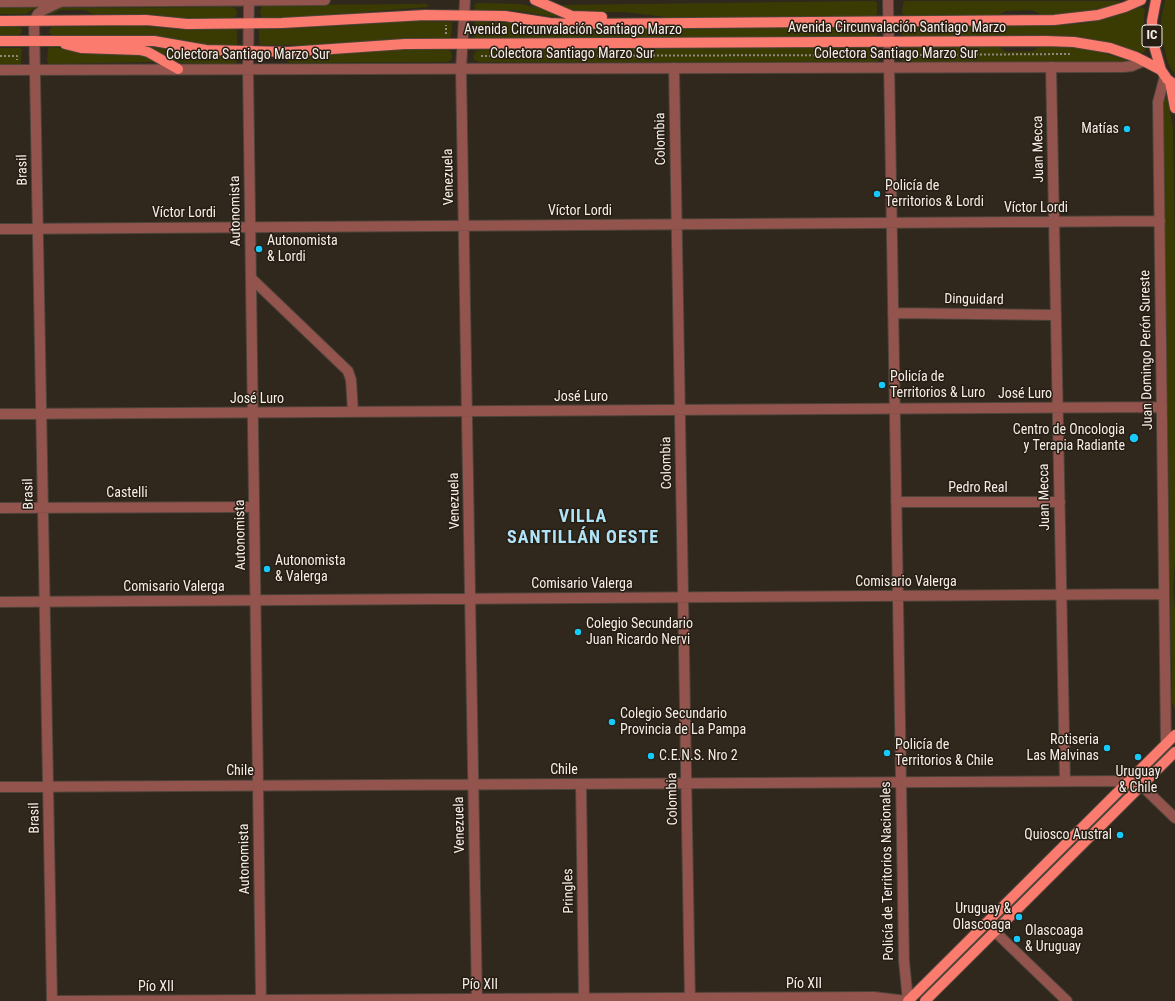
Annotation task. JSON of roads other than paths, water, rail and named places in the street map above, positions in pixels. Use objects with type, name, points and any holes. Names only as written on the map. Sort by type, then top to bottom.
[{"type":"main road","points":[[535,0],[572,16],[626,17],[653,23]]},
{"type":"main road","name":"Avenida Circunvalación Santiago Marzo","points":[[0,21],[146,20],[187,24],[249,24],[305,23],[418,15],[511,17],[563,24],[1064,20],[1107,13],[1141,0]]},
{"type":"main road","name":"IC","points":[[1156,0],[1152,16],[1154,49],[1168,79],[1175,108]]},
{"type":"main road","name":"Avenida Circunvalación Santiago Marzo","points":[[0,41],[148,41],[197,50],[300,52],[386,45],[1064,41],[1110,48],[1144,61],[1168,79]]},
{"type":"main road","points":[[54,41],[81,48],[140,50],[148,52],[178,70]]},
{"type":"main road","points":[[907,1001],[1175,735]]},
{"type":"main road","points":[[925,1001],[1175,752]]},
{"type":"street","name":"Autonomista","points":[[249,0],[248,69],[250,227],[262,1001]]},
{"type":"street","points":[[0,2],[325,0]]},
{"type":"street","name":"Venezuela","points":[[465,0],[461,69],[477,1000]]},
{"type":"street","name":"Policía de Territorios Nacionales","points":[[888,0],[904,967],[907,1001]]},
{"type":"street","points":[[34,21],[38,14],[43,10],[61,2]]},
{"type":"street","name":"Brasil","points":[[34,21],[53,1001]]},
{"type":"street","name":"Colectora Santiago Marzo Sur","points":[[0,70],[1129,67],[1144,61]]},
{"type":"street","name":"Juan Mecca","points":[[1051,67],[1065,781]]},
{"type":"street","name":"Colombia","points":[[674,68],[690,1000]]},
{"type":"street","name":"Juan Domingo Perón Sureste","points":[[1166,744],[1158,102],[1168,79]]},
{"type":"street","name":"Víctor Lordi","points":[[0,229],[1160,221]]},
{"type":"street","points":[[251,278],[348,371],[351,380],[353,412]]},
{"type":"street","name":"Dinguidard","points":[[893,313],[1056,315]]},
{"type":"street","name":"José Luro","points":[[0,414],[1162,407]]},
{"type":"street","name":"Pedro Real","points":[[896,502],[1060,502]]},
{"type":"street","name":"Castelli","points":[[0,508],[254,507]]},
{"type":"street","name":"Comisario Valerga","points":[[0,602],[1164,594]]},
{"type":"street","name":"Chile","points":[[0,787],[1065,781],[1128,781],[1141,785]]},
{"type":"street","name":"Pringles","points":[[581,784],[584,999]]},
{"type":"street","points":[[1141,785],[1175,818]]},
{"type":"street","points":[[986,922],[1067,1001]]},
{"type":"street","name":"Pío XII","points":[[53,1001],[690,1000],[874,997],[907,1001]]},
{"type":"place","name":"Matías","points":[[1127,129]]},
{"type":"place","name":"Policía de Territorios & Lordi","points":[[877,194]]},
{"type":"place","name":"Autonomista & Lordi","points":[[259,249]]},
{"type":"place","name":"Policía de Territorios & Luro","points":[[882,385]]},
{"type":"place","name":"Centro de Oncologia y Terapia Radiante","points":[[1134,438]]},
{"type":"place","name":"Autonomista & Valerga","points":[[267,569]]},
{"type":"place","name":"Colegio Secundario Juan Ricardo Nervi","points":[[578,632]]},
{"type":"place","name":"Colegio Secundario Provincia de La Pampa","points":[[612,722]]},
{"type":"place","name":"Rotiseria Las Malvinas","points":[[1107,748]]},
{"type":"place","name":"Policía de Territorios & Chile","points":[[887,753]]},
{"type":"place","name":"C.E.N.S. Nro 2","points":[[651,756]]},
{"type":"place","name":"Uruguay & Chile","points":[[1138,757]]},
{"type":"place","name":"Quiosco Austral","points":[[1120,835]]},
{"type":"place","name":"Uruguay & Olascoaga","points":[[1019,917]]},
{"type":"place","name":"Olascoaga & Uruguay","points":[[1017,939]]},
{"type":"district","name":"VILLA SANTILLÁN OESTE","points":[[583,527]]}]
